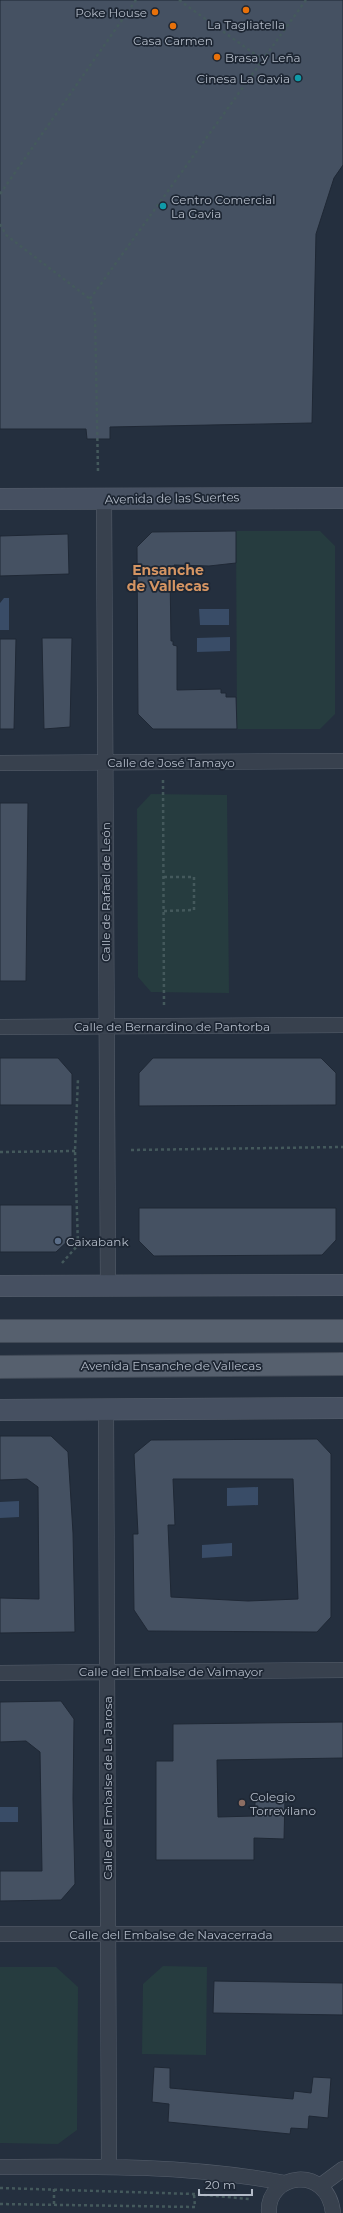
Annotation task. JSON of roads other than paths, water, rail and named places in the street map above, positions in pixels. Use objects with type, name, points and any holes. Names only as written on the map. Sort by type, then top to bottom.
[{"type":"main road","points":[[0,1331],[343,1331]]},
{"type":"main road","name":"Avenida Ensanche de Vallecas","points":[[0,1367],[343,1364]]},
{"type":"street","name":"Avenida de las Suertes","points":[[0,499],[343,498]]},
{"type":"street","name":"Calle de Rafael de León","points":[[104,499],[105,1026],[108,1286]]},
{"type":"street","name":"Calle de José Tamayo","points":[[0,763],[343,761]]},
{"type":"street","name":"Calle de Bernardino de Pantorba","points":[[0,1027],[343,1025]]},
{"type":"street","points":[[0,1286],[343,1285]]},
{"type":"street","points":[[0,1410],[343,1408]]},
{"type":"street","name":"Calle del Embalse de La Jarosa","points":[[106,1410],[106,1934],[109,2166]]},
{"type":"street","name":"Calle del Embalse de Valmayor","points":[[0,1673],[343,1670]]},
{"type":"street","name":"Calle del Embalse de Navacerrada","points":[[0,1934],[343,1934]]},
{"type":"street","points":[[0,2167],[109,2166],[234,2176],[285,2183],[303,2179],[324,2190],[343,2197]]},
{"type":"street","points":[[324,2190],[343,2169]]},
{"type":"street","points":[[268,2213],[271,2199],[285,2183]]},
{"type":"street","points":[[324,2190],[333,2213]]},
{"type":"water","points":[[4,598],[9,598],[9,630],[0,630],[0,603]]},
{"type":"water","points":[[199,609],[229,609],[229,625],[200,625]]},
{"type":"water","points":[[230,637],[230,651],[197,652],[197,638]]},
{"type":"water","points":[[258,1487],[258,1505],[227,1506],[227,1488]]},
{"type":"water","points":[[19,1501],[19,1517],[0,1518],[0,1502]]},
{"type":"water","points":[[232,1543],[232,1556],[202,1558],[202,1545]]},
{"type":"water","points":[[0,1807],[18,1807],[18,1822],[0,1822]]},
{"type":"place","name":"La Tagliatella","points":[[246,10]]},
{"type":"place","name":"Poke House","points":[[155,12]]},
{"type":"place","name":"Casa Carmen","points":[[173,26]]},
{"type":"place","name":"Brasa y Leña","points":[[217,57]]},
{"type":"place","name":"Cinesa La Gavia","points":[[298,78]]},
{"type":"place","name":"Centro Comercial La Gavia","points":[[163,206]]},
{"type":"place","name":"Caixabank","points":[[58,1241]]},
{"type":"place","name":"Colegio Torrevilano","points":[[242,1803]]},
{"type":"district","name":"Ensanche de Vallecas","points":[[168,578]]}]
